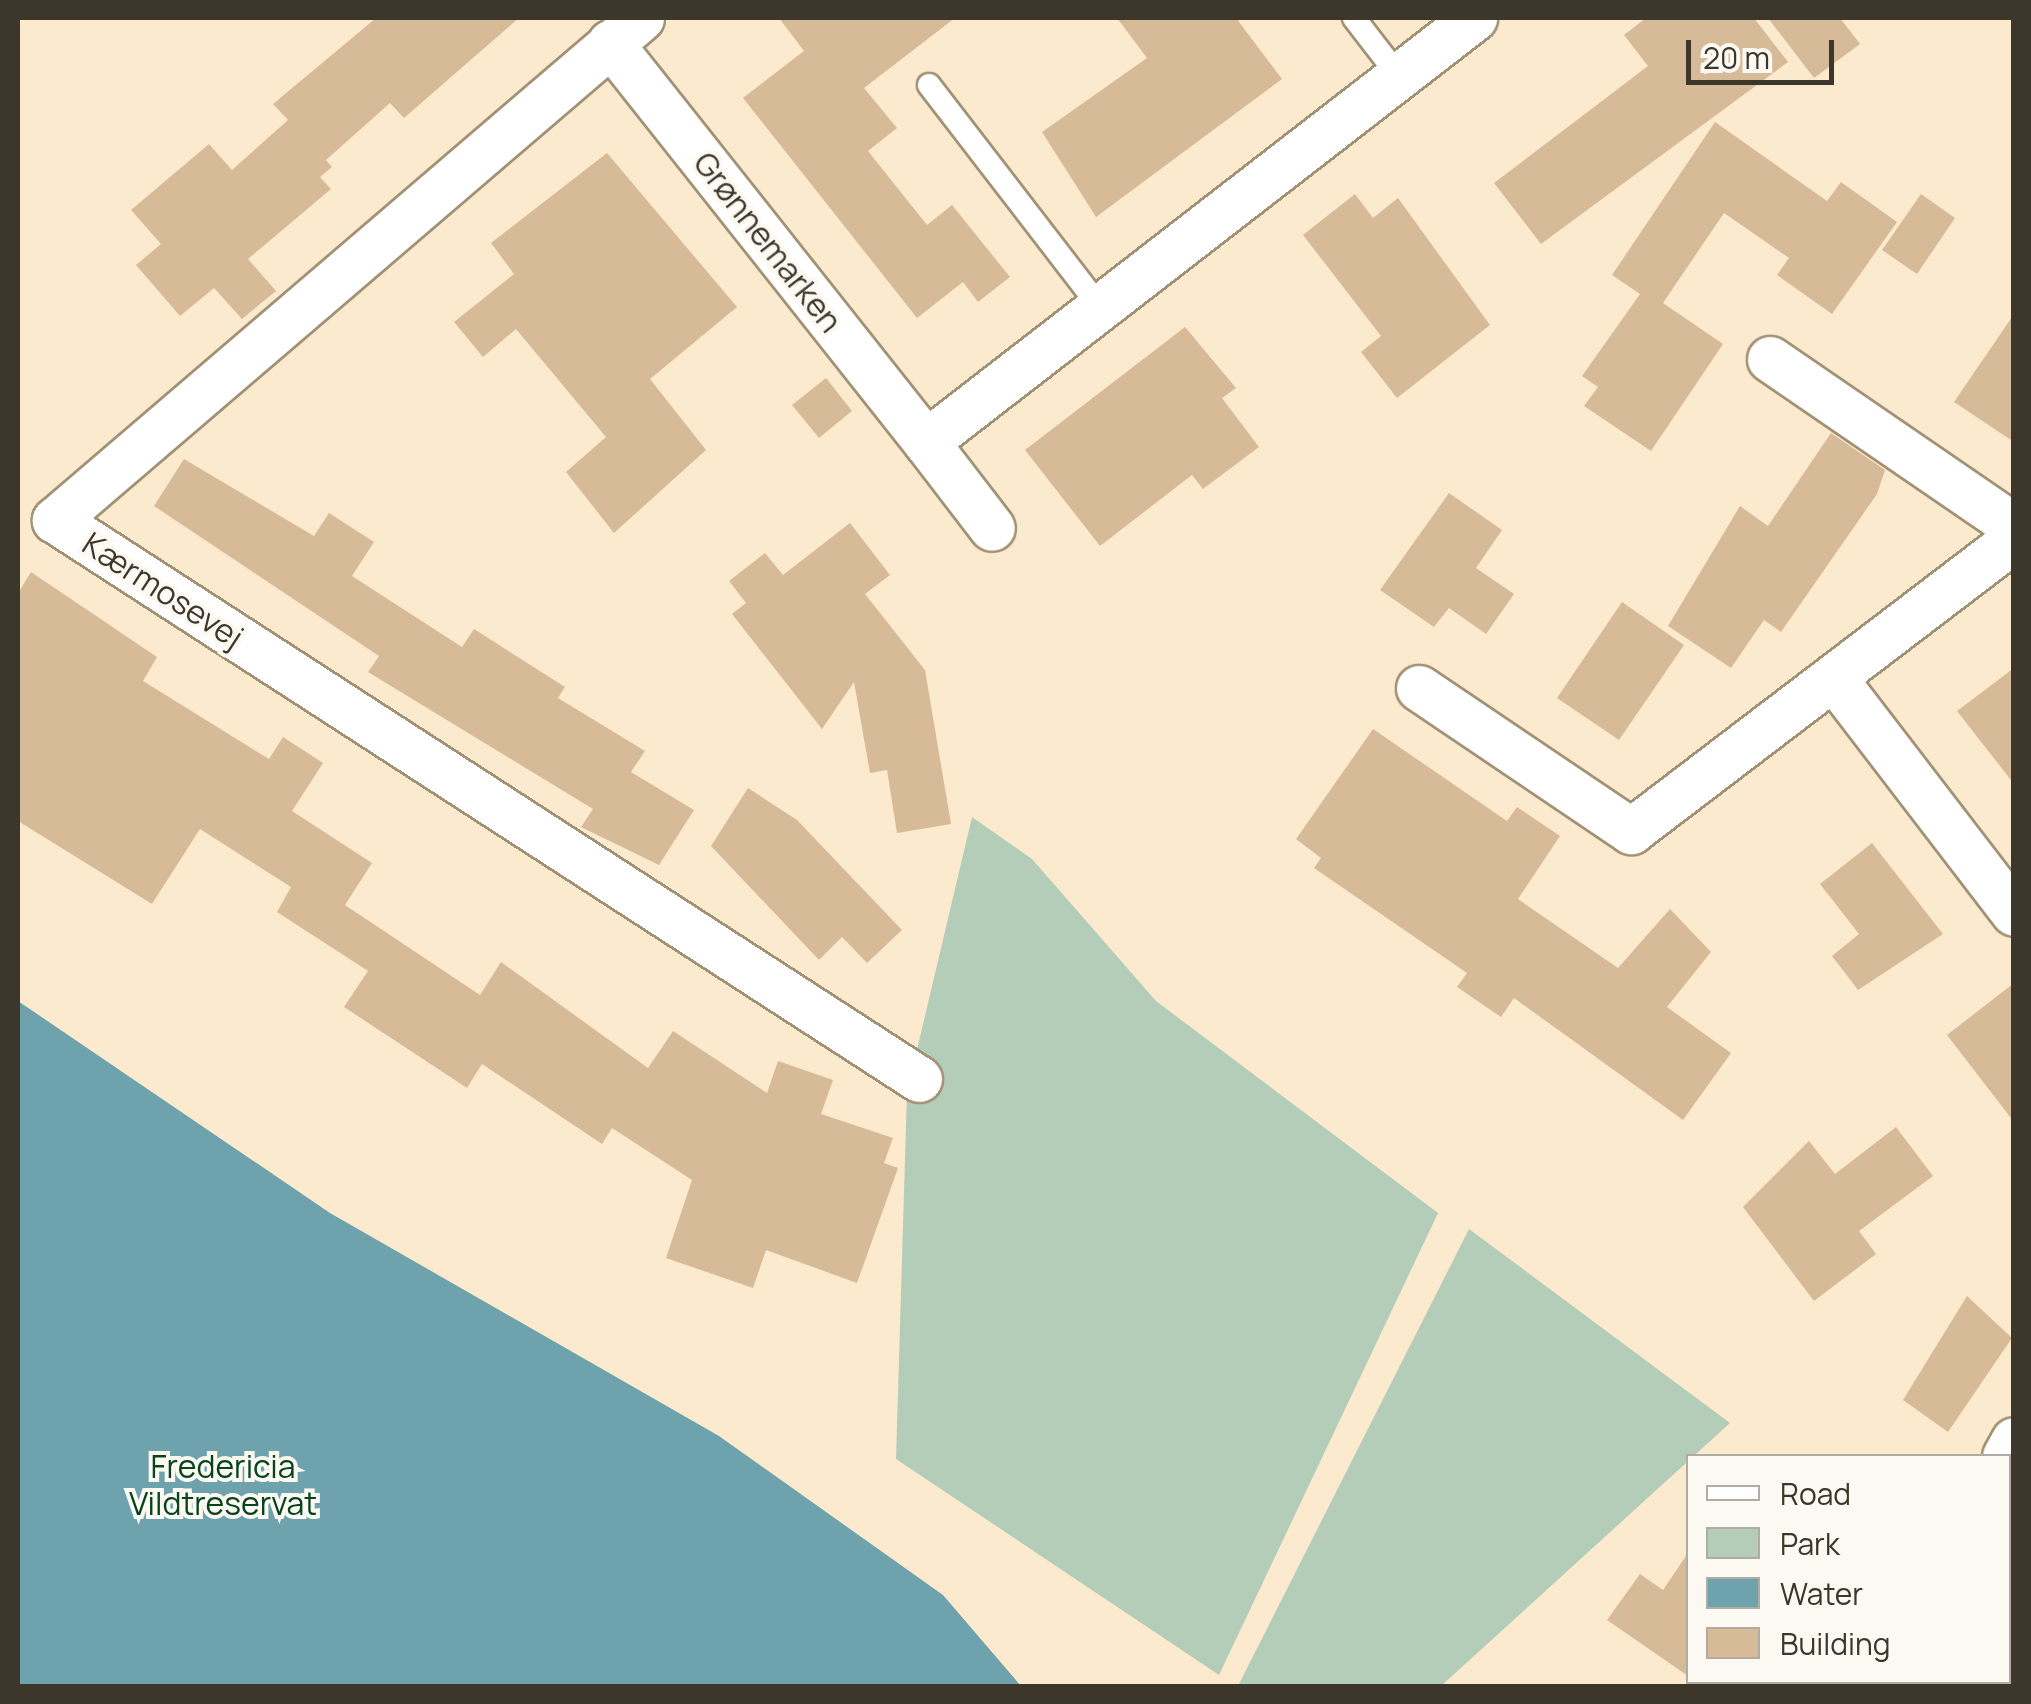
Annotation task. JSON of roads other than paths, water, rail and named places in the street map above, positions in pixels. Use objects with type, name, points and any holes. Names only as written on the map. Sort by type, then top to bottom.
[{"type":"street","points":[[926,442],[1474,18]]},
{"type":"street","name":"Grønnemarken","points":[[626,30],[992,528]]},
{"type":"street","name":"Kærmosevej","points":[[626,30],[55,520],[918,1079]]},
{"type":"street","points":[[1770,359],[2014,526]]},
{"type":"street","points":[[1418,688],[1631,831],[1836,681],[2014,540]]},
{"type":"street","points":[[1836,681],[2014,913]]},
{"type":"lane","points":[[1354,18],[1398,75]]},
{"type":"lane","points":[[929,86],[1099,306]]},
{"type":"water","name":"Fredericia Vildtreservat","points":[[18,1001],[330,1213],[719,1436],[943,1595],[1021,1686],[18,1686]]}]
